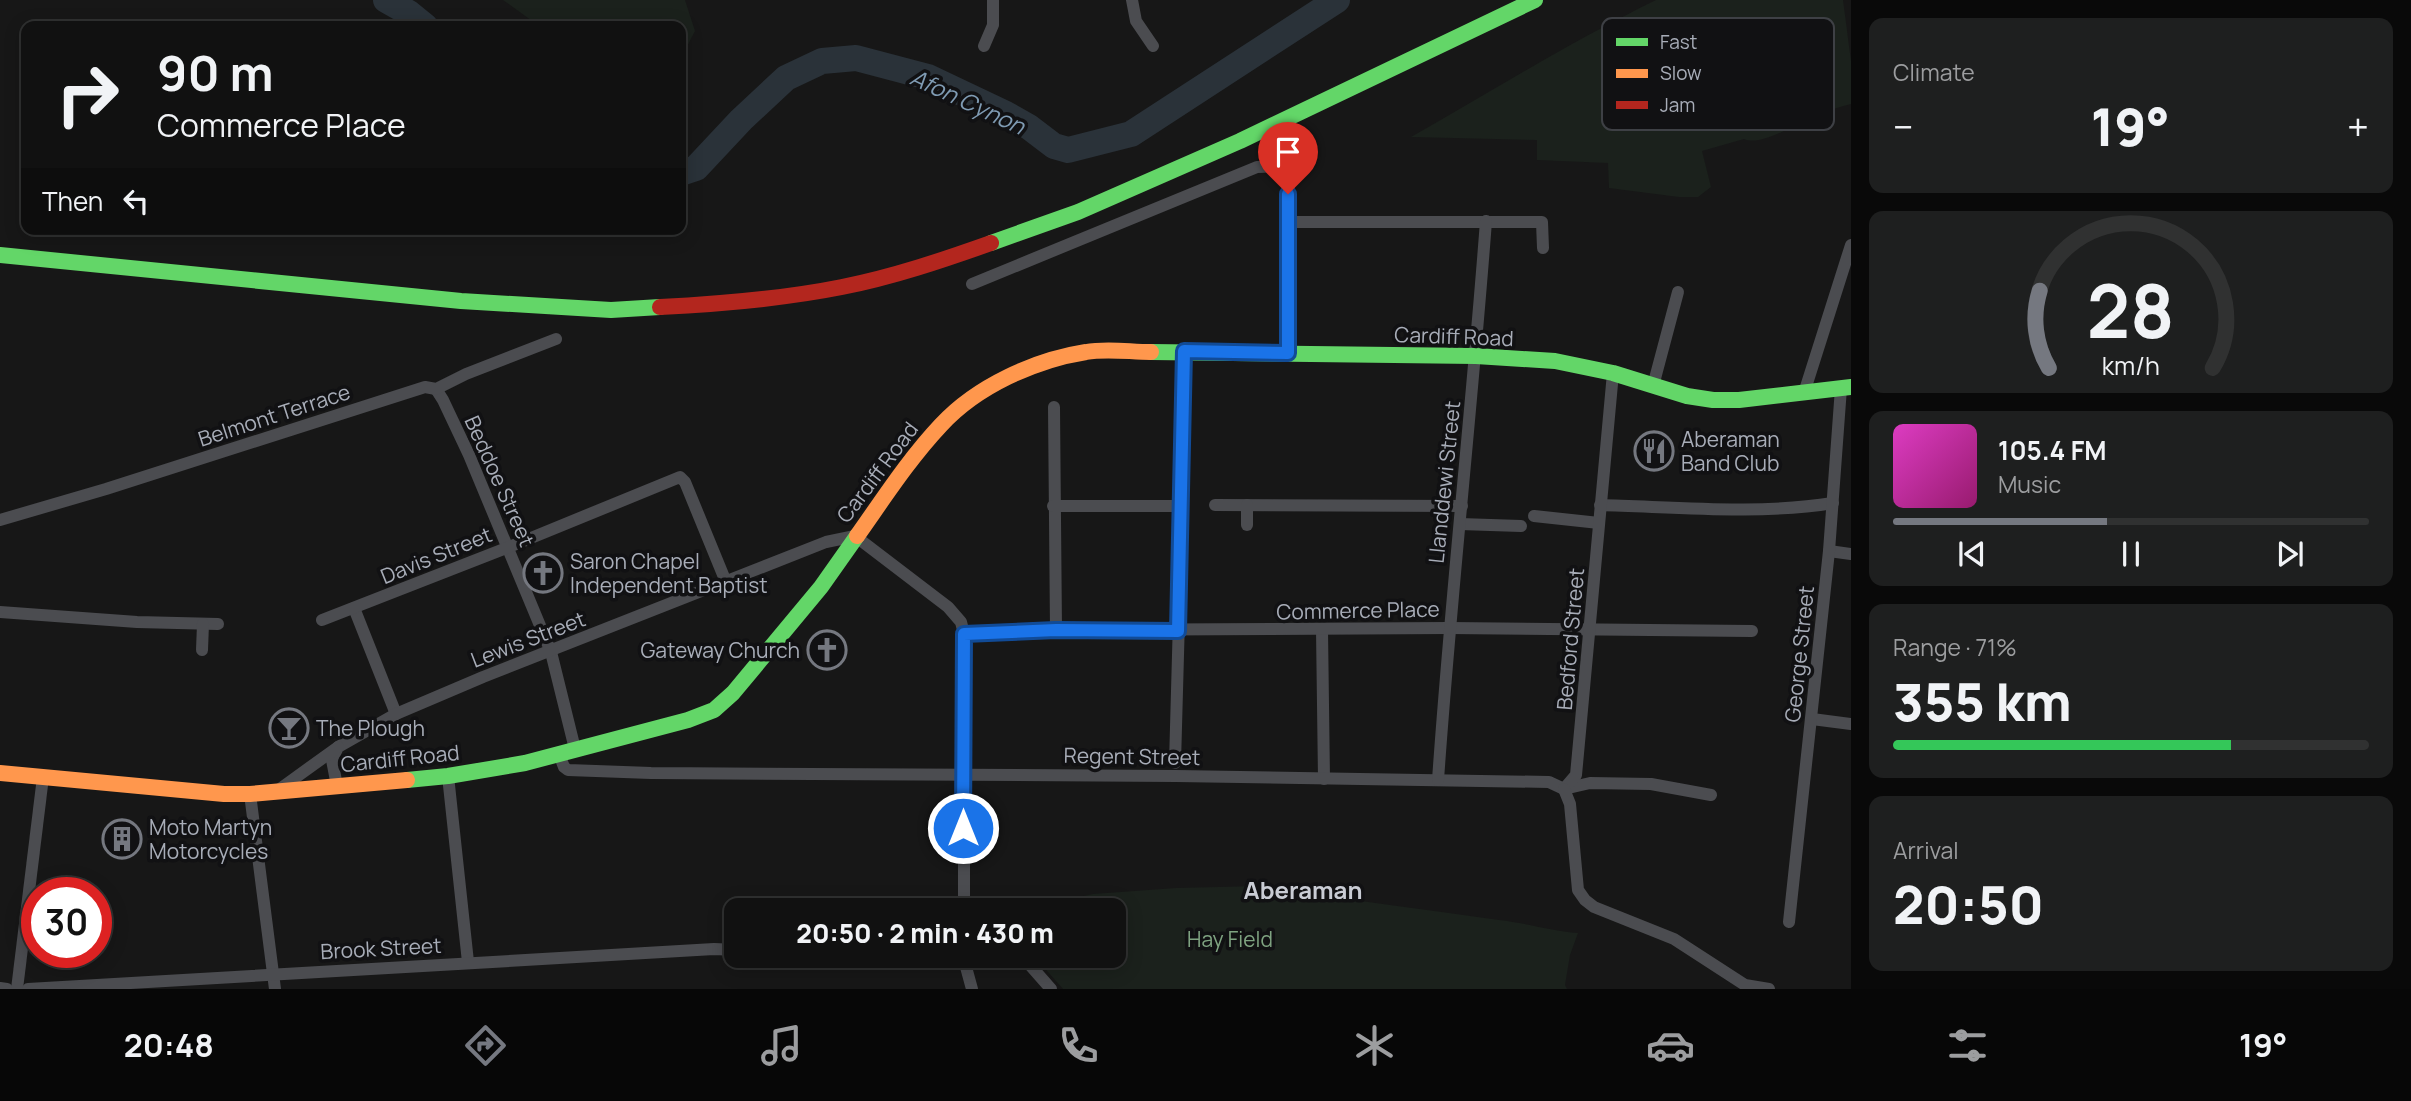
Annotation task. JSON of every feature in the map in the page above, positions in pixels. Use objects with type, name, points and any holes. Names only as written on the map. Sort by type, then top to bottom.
[{"type":"main road","points":[[0,255],[461,301],[611,310],[723,304],[842,287],[937,262],[1078,212],[1240,141],[1535,0]]},
{"type":"main road","name":"Cardiff Road","points":[[0,773],[224,794],[276,792],[448,776],[525,763],[688,720],[714,710],[733,692],[821,587],[906,466],[942,423],[988,386],[1044,361],[1089,351],[1476,356],[1555,361],[1614,373],[1688,396],[1713,400],[1739,400],[1846,388]]},
{"type":"street","points":[[984,46],[993,25],[993,0]]},
{"type":"street","points":[[1132,0],[1136,21],[1153,46]]},
{"type":"street","points":[[972,284],[1257,167],[1288,160],[1288,353]]},
{"type":"street","points":[[1288,222],[1542,222],[1543,248]]},
{"type":"street","name":"Llanddewi Street","points":[[1438,779],[1448,628],[1462,506],[1486,222]]},
{"type":"street","points":[[1804,393],[1851,245]]},
{"type":"street","points":[[1653,386],[1678,292]]},
{"type":"street","name":"Belmont Terrace","points":[[0,520],[425,387],[436,389],[466,374],[556,339]]},
{"type":"street","points":[[1175,763],[1184,351]]},
{"type":"street","name":"Bedford Street","points":[[1564,789],[1576,775],[1614,373]]},
{"type":"street","name":"George Street","points":[[1789,922],[1846,388]]},
{"type":"street","name":"Beddoe Street","points":[[436,389],[469,455],[551,652],[575,749]]},
{"type":"street","points":[[1054,407],[1056,630]]},
{"type":"street","name":"Davis Street","points":[[322,620],[680,477],[685,482],[726,582]]},
{"type":"street","points":[[1600,505],[1768,509],[1806,508],[1833,503]]},
{"type":"street","points":[[1215,505],[1462,506]]},
{"type":"street","points":[[1247,505],[1247,525]]},
{"type":"street","points":[[1054,506],[1181,506]]},
{"type":"street","points":[[1534,516],[1599,523]]},
{"type":"street","points":[[1460,524],[1521,526]]},
{"type":"street","points":[[855,536],[948,607],[961,622],[964,634],[964,898]]},
{"type":"street","name":"Lewis Street","points":[[276,792],[338,747],[396,714],[826,542],[855,536]]},
{"type":"street","points":[[1829,551],[1851,554]]},
{"type":"street","points":[[354,608],[396,714]]},
{"type":"street","points":[[0,612],[138,622],[218,624]]},
{"type":"street","points":[[202,650],[203,624]]},
{"type":"street","name":"Commerce Place","points":[[964,634],[1056,630],[1448,628],[1752,631]]},
{"type":"street","points":[[1322,630],[1324,779]]},
{"type":"street","points":[[1812,719],[1851,724]]},
{"type":"street","points":[[337,786],[332,760],[338,747]]},
{"type":"street","name":"Regent Street","points":[[559,754],[568,770],[811,775],[1438,779],[1549,782],[1564,789],[1590,783],[1651,784],[1711,795]]},
{"type":"street","points":[[448,776],[468,962]]},
{"type":"street","points":[[17,989],[43,777]]},
{"type":"street","points":[[1564,789],[1570,804],[1578,890],[1585,901],[1674,939],[1745,985],[1769,989]]},
{"type":"street","points":[[250,794],[275,989]]},
{"type":"street","name":"Brook Street","points":[[28,989],[724,949]]},
{"type":"street","points":[[966,968],[972,989]]},
{"type":"street","points":[[1033,968],[1051,989]]},
{"type":"street","points":[[0,988],[7,989]]},
{"type":"green space","points":[[503,0],[685,0],[695,31],[686,48],[686,21],[532,21]]},
{"type":"green space","points":[[1656,0],[1843,0],[1851,61],[1851,104],[1834,109],[1834,18],[1621,18]]},
{"type":"green space","points":[[1602,28],[1602,130],[1785,130],[1760,140],[1744,139],[1702,151],[1711,187],[1698,197],[1609,188],[1608,163],[1537,160],[1537,140],[1411,137]]},
{"type":"green space","name":"Hay Field","points":[[1260,886],[1578,933],[1570,955],[1565,985],[1567,989],[1063,989],[1045,968],[1126,968],[1126,898],[1074,898],[1093,894]]},
{"type":"waterway","name":"Afon Cynon","points":[[386,0],[419,21]]},
{"type":"waterway","name":"Afon Cynon","points":[[686,171],[696,168],[741,120],[786,78],[822,61],[856,58],[928,77],[1006,114],[1054,146],[1068,150],[1131,134],[1337,0]]},
{"type":"traffic: fast","points":[[991,243],[1078,212],[1240,141],[1535,0]]},
{"type":"traffic: fast","points":[[0,255],[461,301],[611,310],[660,307]]},
{"type":"traffic: fast","points":[[1151,352],[1476,356],[1555,361],[1613,373],[1687,396],[1713,400],[1739,400],[1851,387]]},
{"type":"traffic: fast","points":[[407,780],[525,763],[688,720],[714,710],[733,693],[821,587],[857,536]]},
{"type":"traffic: slow","points":[[857,536],[929,438],[955,411],[989,387],[1027,368],[1067,356],[1102,350],[1151,352]]},
{"type":"traffic: slow","points":[[0,773],[224,794],[407,780]]},
{"type":"traffic: jam","points":[[660,307],[797,295],[842,287],[899,273],[991,243]]},
{"type":"place","name":"Aberaman Band Club","points":[[1654,451]]},
{"type":"place","name":"Saron Chapel Independent Baptist","points":[[543,573]]},
{"type":"place","name":"Gateway Church","points":[[827,650]]},
{"type":"place","name":"The Plough","points":[[289,728]]},
{"type":"place","name":"Moto Martyn Motorcycles","points":[[122,839]]},
{"type":"district","name":"Aberaman","points":[[1303,889]]},
{"type":"route","points":[[963,828],[964,634],[1056,630],[1178,631],[1184,351],[1288,353],[1288,194]]}]
